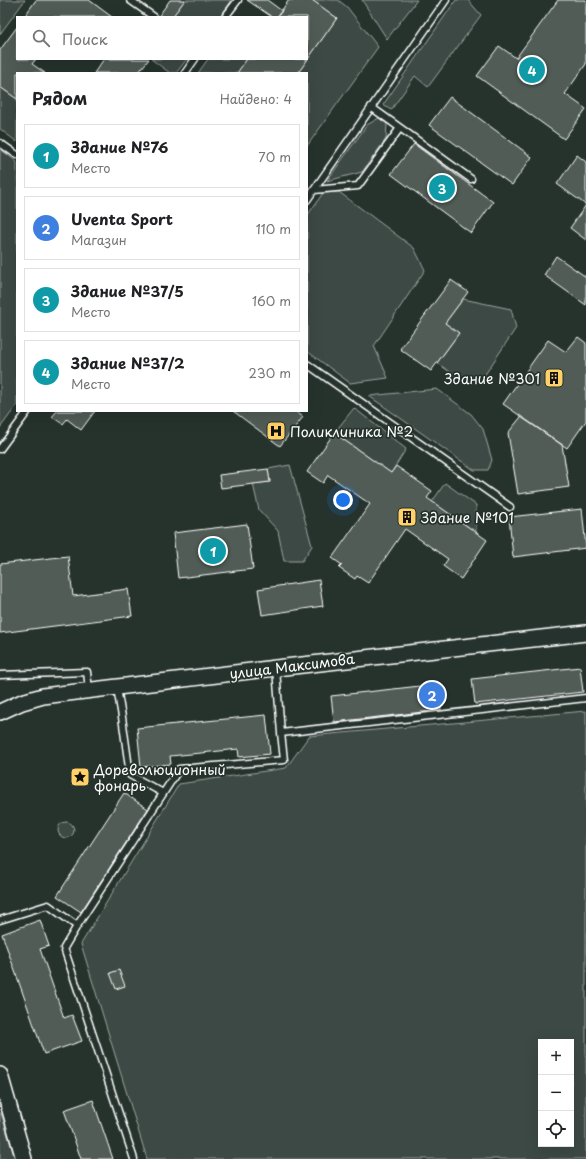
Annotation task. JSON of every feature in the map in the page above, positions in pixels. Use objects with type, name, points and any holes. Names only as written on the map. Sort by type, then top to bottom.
[{"type":"street","name":"улица Максимова","points":[[0,712],[22,702],[43,696],[586,633]]},
{"type":"street","points":[[0,1075],[24,1159]]},
{"type":"lane","points":[[130,0],[153,16]]},
{"type":"lane","points":[[227,16],[238,0]]},
{"type":"lane","points":[[308,199],[446,0]]},
{"type":"lane","points":[[186,72],[194,60]]},
{"type":"lane","points":[[372,107],[470,179]]},
{"type":"lane","points":[[314,190],[358,186],[400,128]]},
{"type":"lane","points":[[0,142],[16,154]]},
{"type":"lane","points":[[308,365],[510,507]]},
{"type":"lane","points":[[0,449],[27,412]]},
{"type":"lane","points":[[134,1159],[64,948],[179,769],[284,760],[276,668]]},
{"type":"lane","points":[[0,675],[87,672],[89,691]]},
{"type":"lane","points":[[117,688],[130,775],[163,793]]},
{"type":"lane","points":[[281,733],[586,698]]},
{"type":"lane","points":[[0,920],[48,906],[77,926]]},
{"type":"shaded area","points":[[0,0],[25,0],[0,34]]},
{"type":"shaded area","points":[[185,0],[232,0],[221,16],[173,16]]},
{"type":"shaded area","points":[[312,0],[338,0],[347,7],[378,47],[308,145],[308,72],[299,72],[337,18]]},
{"type":"shaded area","points":[[362,0],[417,0],[387,39]]},
{"type":"shaded area","points":[[456,0],[468,0],[481,15],[428,87],[415,76],[391,110],[383,105]]},
{"type":"shaded area","points":[[152,60],[186,60],[177,72],[169,72]]},
{"type":"shaded area","points":[[207,60],[246,60],[238,72],[199,72]]},
{"type":"shaded area","points":[[0,87],[16,98],[16,141],[0,129]]},
{"type":"shaded area","points":[[379,118],[387,124],[386,139],[362,172],[327,181],[367,125]]},
{"type":"shaded area","points":[[0,149],[16,161],[16,406],[0,428]]},
{"type":"shaded area","points":[[339,192],[414,248],[425,270],[374,346],[388,378],[350,383],[308,352],[308,215],[323,193]]},
{"type":"shaded area","points":[[463,299],[511,309],[516,328],[480,382],[466,383],[437,363],[459,333],[445,323]]},
{"type":"shaded area","points":[[437,389],[471,414],[483,429],[492,460],[488,470],[474,470],[369,396]]},
{"type":"shaded area","points":[[354,408],[406,449],[391,473],[334,433]]},
{"type":"shaded area","points":[[290,465],[312,546],[302,561],[284,561],[278,531],[259,510],[253,484],[270,482],[268,469]]},
{"type":"shaded area","points":[[445,483],[476,505],[476,532],[432,502]]},
{"type":"shaded area","points":[[586,711],[586,1159],[147,1159],[81,944],[179,784],[286,768],[309,736]]},
{"type":"shaded area","points":[[63,822],[69,822],[74,827],[72,836],[69,838],[63,838],[58,833],[58,827]]},
{"type":"shaded area","points":[[1,1113],[15,1159],[0,1159]]},
{"type":"building","points":[[36,0],[89,0],[111,16],[25,16]]},
{"type":"building","points":[[170,0],[185,0],[173,16],[159,16]]},
{"type":"building","points":[[247,0],[267,0],[282,11],[278,16],[271,16]]},
{"type":"building","points":[[289,0],[312,0],[337,18],[308,59],[308,16],[278,16]]},
{"type":"building","points":[[558,0],[586,0],[586,64],[565,94],[586,109],[564,139],[477,76],[499,46],[516,58]]},
{"type":"building","points":[[16,28],[16,60],[35,60],[32,64],[44,72],[16,72],[16,98],[0,87],[0,50]]},
{"type":"building","points":[[103,60],[148,60],[139,72],[95,72]]},
{"type":"building","points":[[246,60],[307,60],[299,72],[238,72]]},
{"type":"building","points":[[450,97],[532,157],[512,185],[429,125]]},
{"type":"building","points":[[414,144],[493,202],[471,233],[391,174]]},
{"type":"building","points":[[577,155],[586,162],[586,205],[557,184]]},
{"type":"building","points":[[586,205],[586,240],[570,228]]},
{"type":"building","points":[[556,256],[586,277],[586,305],[544,275]]},
{"type":"building","points":[[451,280],[468,292],[445,323],[459,333],[431,371],[400,349]]},
{"type":"building","name":"Здание №301","points":[[578,337],[586,343],[586,421],[567,448],[503,404],[548,340],[566,352]]},
{"type":"building","points":[[56,412],[94,412],[81,430],[67,419],[63,424],[52,417]]},
{"type":"building","name":"Поликлиника №2","points":[[234,412],[296,412],[303,417],[280,446]]},
{"type":"building","points":[[521,417],[562,445],[569,487],[518,494],[508,433]]},
{"type":"building","name":"Здание №101","points":[[334,433],[391,473],[396,466],[432,491],[427,498],[487,540],[461,579],[443,566],[448,559],[405,529],[368,583],[357,576],[355,579],[339,568],[342,565],[332,558],[370,504],[328,475],[323,483],[307,472]]},
{"type":"building","points":[[268,469],[270,482],[221,488],[219,475]]},
{"type":"building","points":[[582,509],[586,548],[513,557],[509,517]]},
{"type":"building","points":[[247,524],[253,569],[178,578],[173,533]]},
{"type":"building","points":[[68,556],[73,596],[128,589],[132,616],[0,633],[0,564]]},
{"type":"building","points":[[319,580],[323,606],[262,615],[258,589]]},
{"type":"building","points":[[580,667],[583,692],[475,704],[472,679]]},
{"type":"building","points":[[438,684],[441,710],[334,722],[331,696]]},
{"type":"building","points":[[266,715],[270,754],[239,757],[238,749],[170,756],[171,764],[141,767],[137,728]]},
{"type":"building","points":[[124,793],[148,809],[81,912],[57,896]]},
{"type":"building","points":[[40,920],[49,946],[40,949],[64,1018],[72,1015],[82,1041],[44,1054],[2,934]]},
{"type":"building","points":[[119,970],[125,986],[116,989],[110,973]]},
{"type":"building","points":[[93,1100],[113,1159],[81,1159],[64,1110]]},
{"type":"place","name":"Здание №37/2","points":[[532,70]]},
{"type":"place","name":"Здание №37/5","points":[[442,188]]},
{"type":"place","name":"Здание №301","points":[[554,378]]},
{"type":"place","name":"Поликлиника №2","points":[[276,431]]},
{"type":"place","name":"Здание №101","points":[[407,517]]},
{"type":"place","name":"Здание №76","points":[[213,551]]},
{"type":"place","name":"Uventa Sport","points":[[432,695]]},
{"type":"place","name":"Дореволюционный фонарь","points":[[80,777]]}]
